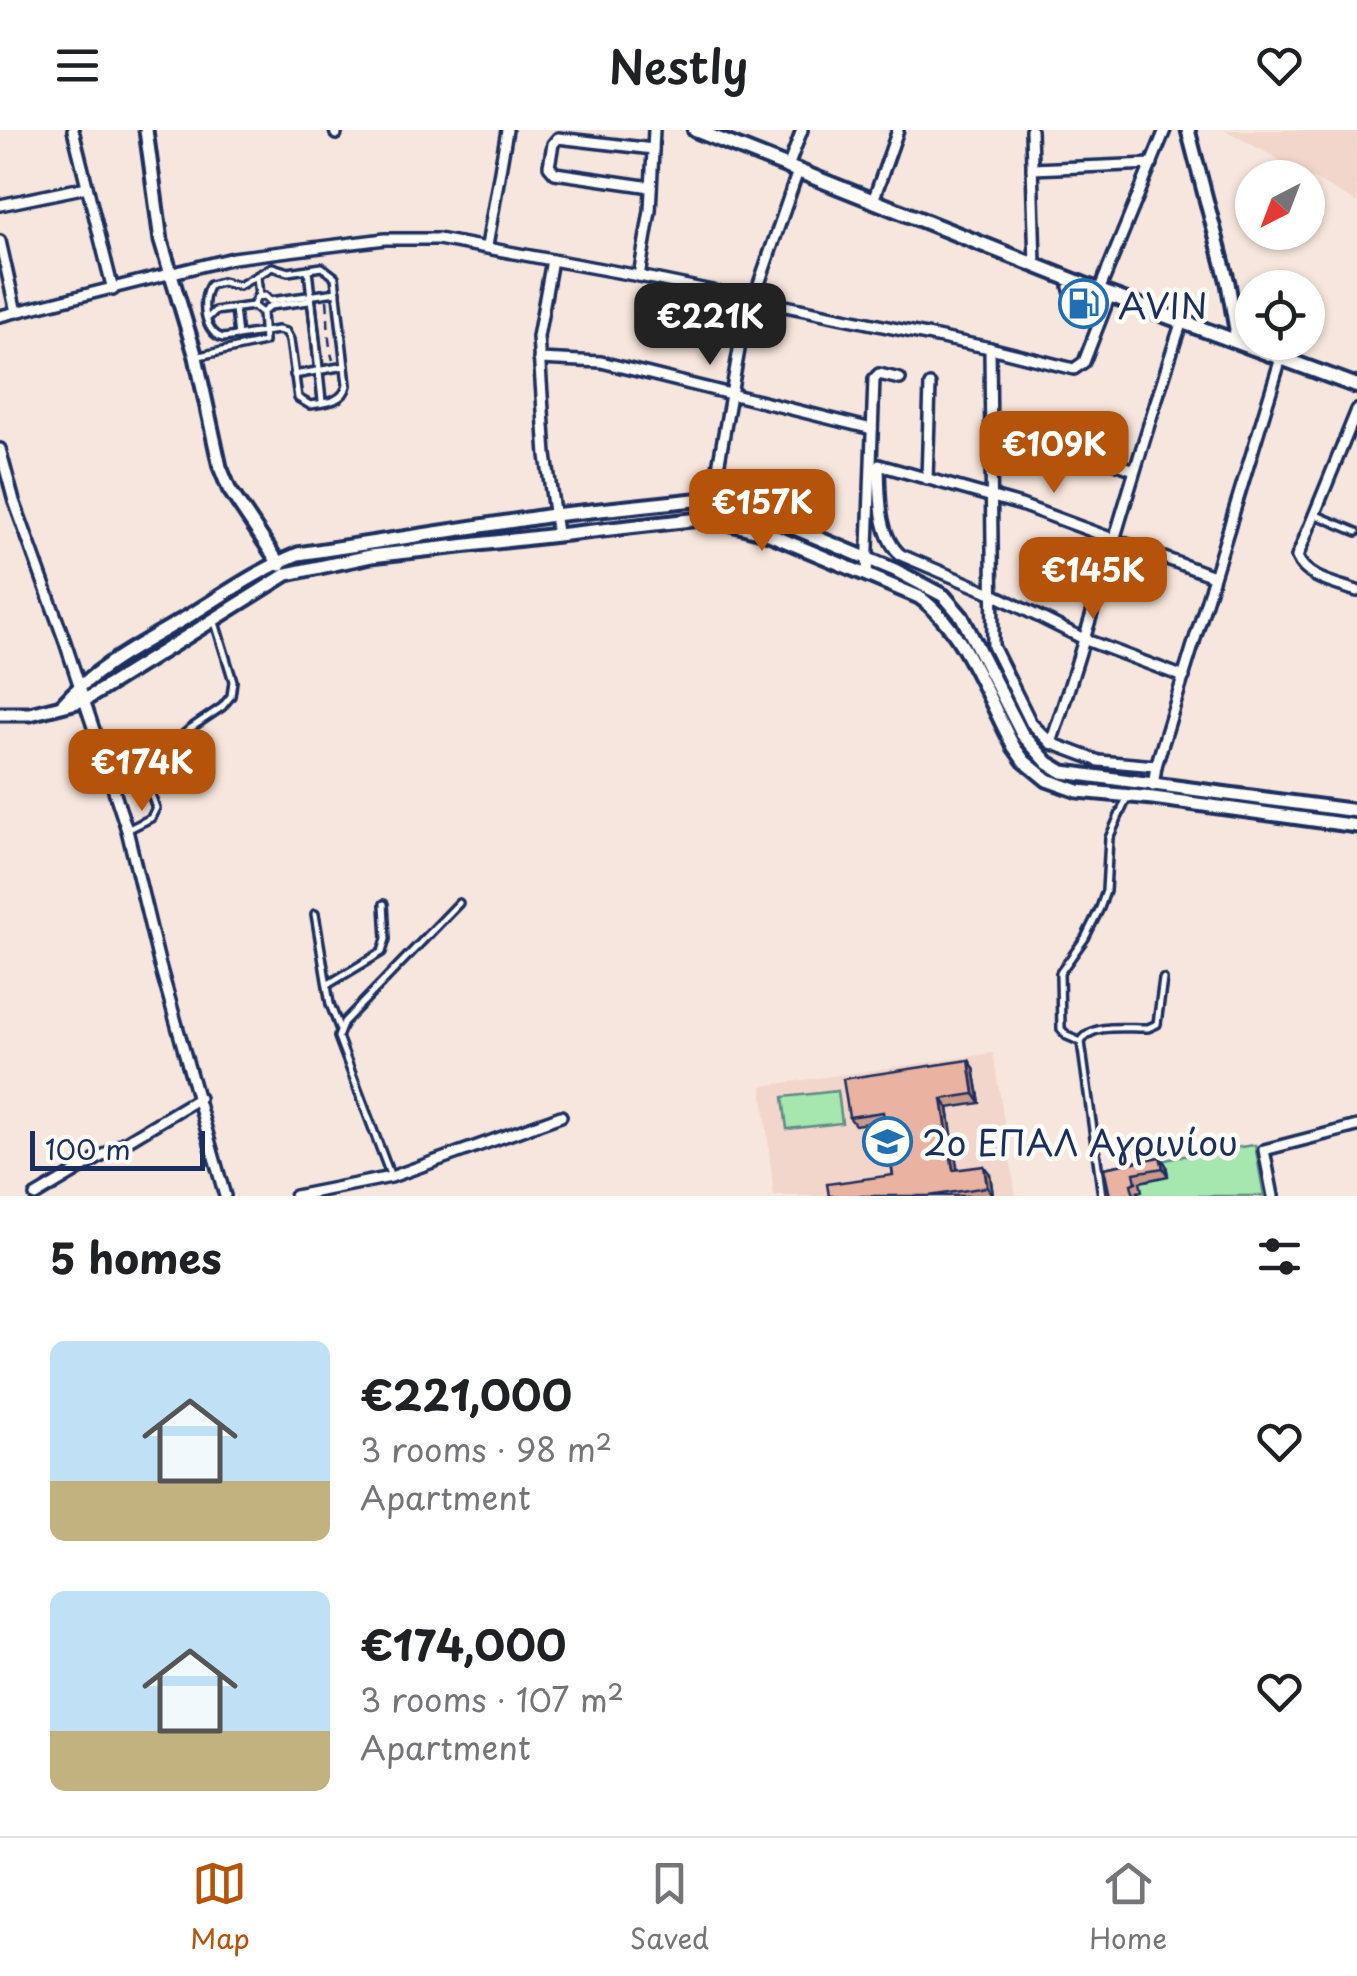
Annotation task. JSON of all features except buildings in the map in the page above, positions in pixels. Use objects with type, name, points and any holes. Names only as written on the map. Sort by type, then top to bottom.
[{"type":"main road","points":[[695,130],[711,133],[1103,295],[1235,341]]},
{"type":"main road","points":[[1286,360],[1357,386]]},
{"type":"street","points":[[73,130],[113,290]]},
{"type":"street","points":[[146,130],[158,226],[196,357],[223,477],[287,574]]},
{"type":"street","points":[[487,246],[507,130]]},
{"type":"street","points":[[639,276],[654,130]]},
{"type":"street","points":[[709,518],[742,333],[802,130]]},
{"type":"street","points":[[873,201],[898,130]]},
{"type":"street","points":[[1031,130],[1035,265]]},
{"type":"street","points":[[0,316],[233,258],[386,239],[454,240],[1077,368],[1084,362],[1103,295],[1165,130]]},
{"type":"street","points":[[1188,130],[1235,323]]},
{"type":"street","points":[[651,187],[555,174],[550,166],[553,144],[558,138],[653,149]]},
{"type":"street","points":[[1032,169],[1152,164]]},
{"type":"street","points":[[0,205],[87,187]]},
{"type":"street","points":[[0,241],[16,312]]},
{"type":"street","points":[[552,260],[538,322],[557,533]]},
{"type":"street","points":[[1051,742],[1086,640],[1134,470],[1182,321]]},
{"type":"street","points":[[990,348],[993,646],[1032,723],[1051,742],[1099,761],[1156,766]]},
{"type":"street","points":[[539,359],[601,362],[872,429]]},
{"type":"street","points":[[1153,798],[1156,766],[1280,360]]},
{"type":"street","points":[[868,576],[874,377],[879,374],[900,378]]},
{"type":"street","points":[[928,479],[930,385]]},
{"type":"street","points":[[1357,410],[1298,556],[1301,566],[1323,580],[1357,591]]},
{"type":"street","points":[[1054,440],[1134,470]]},
{"type":"street","points":[[0,449],[14,501],[127,830],[159,962],[225,1196]]},
{"type":"street","points":[[1184,677],[1086,640],[991,593],[901,556],[890,544],[883,513],[880,464],[992,496],[1213,576]]},
{"type":"street","points":[[62,705],[80,684],[278,562],[315,550],[553,515],[713,498],[934,588],[953,605],[1022,734],[1063,772],[1357,812]]},
{"type":"street","points":[[0,714],[30,714],[85,700],[287,574],[371,556],[709,518],[770,534],[919,597],[942,616],[1014,747],[1034,770],[1062,787],[1357,826]]},
{"type":"street","points":[[35,1196],[199,1098]]},
{"type":"street","points":[[295,1196],[391,1177],[562,1116]]},
{"type":"street","points":[[1273,1196],[1264,1150],[1357,1126]]},
{"type":"lane","points":[[322,266],[335,276],[346,393],[339,399],[310,404],[296,394],[288,334],[280,330],[214,336],[205,292],[210,285],[222,282],[239,286],[257,277],[272,268],[285,272],[322,266]]},
{"type":"lane","points":[[308,269],[322,403]]},
{"type":"lane","points":[[257,277],[260,296],[270,304]]},
{"type":"lane","points":[[1066,288],[1070,297],[1090,304],[1103,295]]},
{"type":"lane","points":[[262,313],[270,304],[337,292]]},
{"type":"lane","points":[[253,306],[260,296]]},
{"type":"lane","points":[[206,304],[215,311]]},
{"type":"lane","points":[[196,357],[262,344],[262,313],[253,306],[215,311],[208,320]]},
{"type":"lane","points":[[234,308],[238,336]]},
{"type":"lane","points":[[294,374],[345,366]]},
{"type":"lane","points":[[1314,514],[1357,532]]},
{"type":"lane","points":[[112,785],[142,770],[231,696],[233,681],[214,619]]},
{"type":"lane","points":[[127,830],[151,818],[156,808],[142,770]]},
{"type":"lane","points":[[1081,1042],[1061,1029],[1060,973],[1100,908],[1106,891],[1109,838],[1128,796]]},
{"type":"lane","points":[[340,1030],[460,903]]},
{"type":"lane","points":[[327,985],[382,952],[386,939],[384,904]]},
{"type":"lane","points":[[315,914],[327,985],[340,1030],[339,1045],[391,1177]]},
{"type":"lane","points":[[1102,1196],[1081,1042],[1091,1030],[1148,1028],[1156,1024],[1162,980]]},
{"type":"path","points":[[326,294],[328,342],[334,368]]},
{"type":"shaded area","points":[[1225,130],[1357,130],[1357,203],[1325,185],[1325,160],[1279,160]]},
{"type":"shaded area","name":"2ο ΕΠΑΛ Αγρινίου","points":[[993,1053],[1016,1196],[774,1196],[762,1086]]},
{"type":"green space","points":[[838,1091],[842,1123],[787,1129],[783,1097]]},
{"type":"green space","points":[[1255,1145],[1264,1196],[1109,1196],[1107,1173]]},
{"type":"place","name":"AVIN","points":[[1083,304]]},
{"type":"place","name":"2ο ΕΠΑΛ Αγρινίου","points":[[887,1141]]}]
